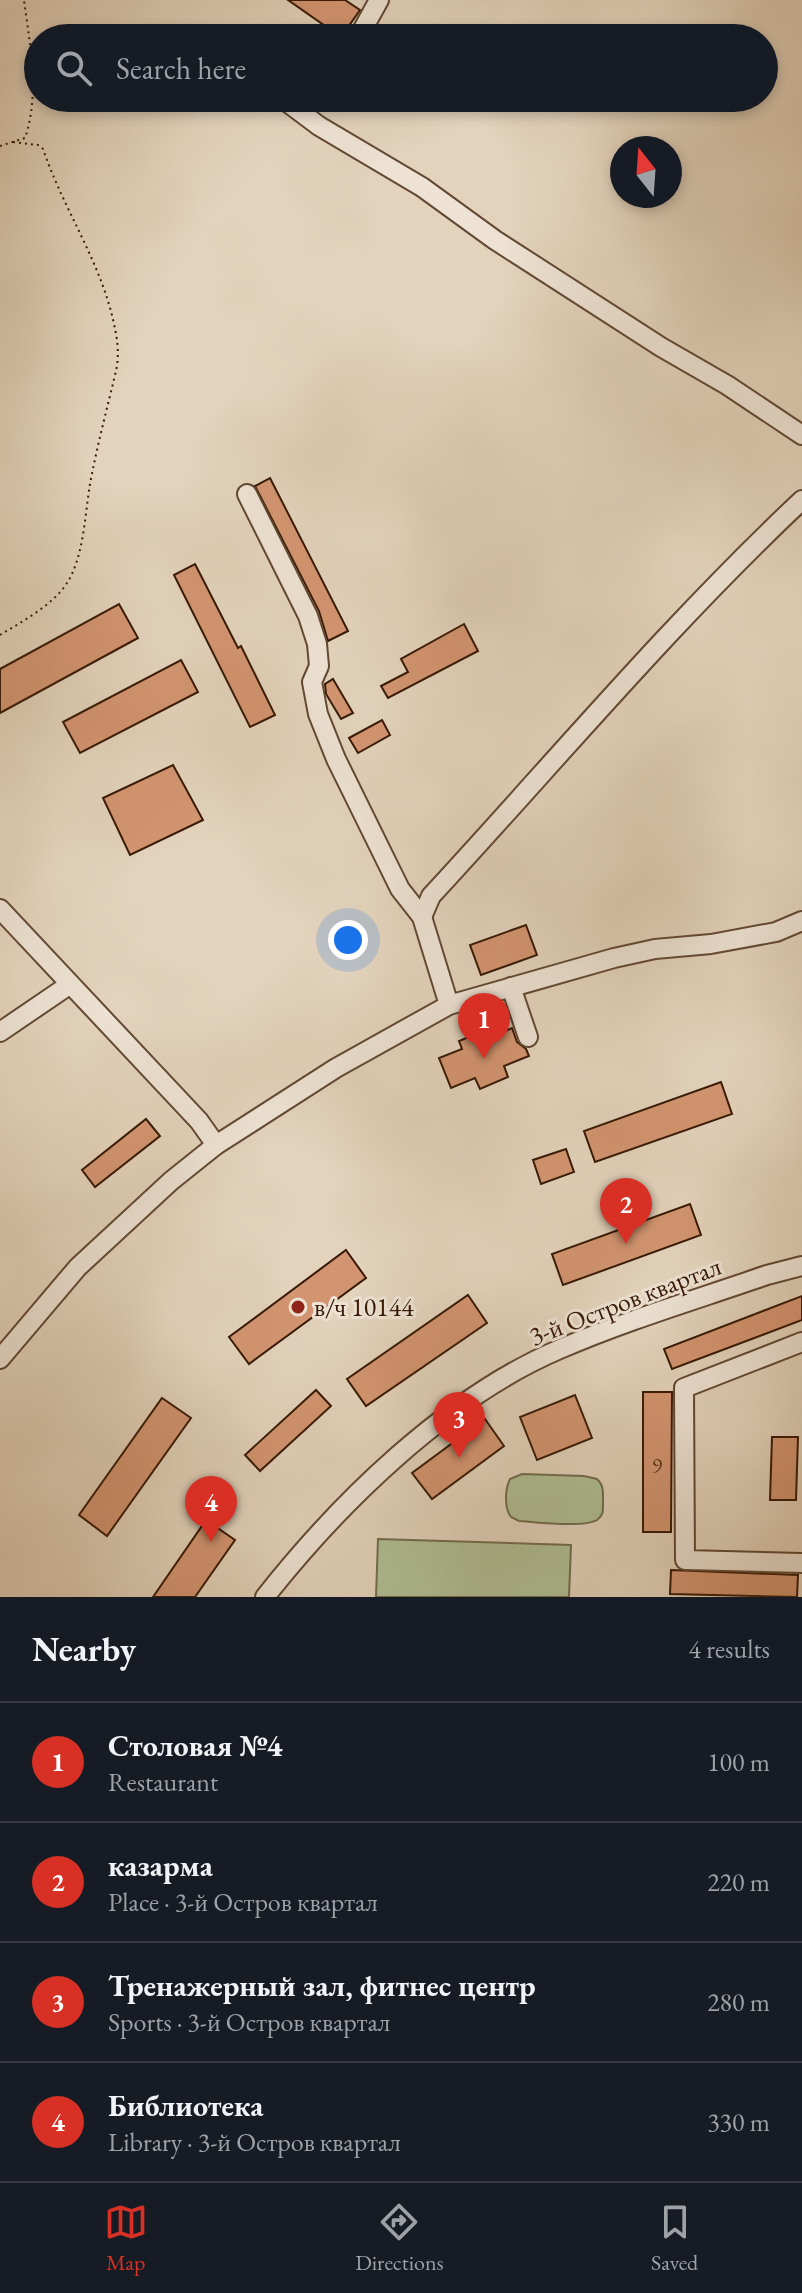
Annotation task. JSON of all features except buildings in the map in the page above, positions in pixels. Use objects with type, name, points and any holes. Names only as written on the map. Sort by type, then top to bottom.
[{"type":"street","points":[[366,24],[379,0]]},
{"type":"street","points":[[300,112],[422,187],[495,240],[802,435]]},
{"type":"street","points":[[247,494],[308,616],[317,644],[319,666],[312,682],[318,714],[336,759],[400,889],[422,917],[449,1005]]},
{"type":"street","points":[[422,917],[431,896],[526,789],[721,580],[802,500]]},
{"type":"street","points":[[0,909],[199,1121],[216,1145]]},
{"type":"street","points":[[0,1359],[78,1267],[171,1181],[216,1145],[336,1068],[449,1005],[614,958],[664,947],[711,944],[776,932],[802,921]]},
{"type":"street","points":[[0,1032],[69,985]]},
{"type":"street","points":[[511,987],[528,1037]]},
{"type":"street","name":"3-й Остров квартал","points":[[265,1597],[306,1546],[369,1481],[487,1388],[559,1349],[767,1275],[802,1266]]},
{"type":"street","points":[[802,1342],[684,1388],[685,1560],[802,1563]]},
{"type":"path","points":[[24,0],[27,24]]},
{"type":"path","points":[[0,146],[25,138],[31,112]]},
{"type":"path","points":[[0,635],[53,598],[70,580],[78,554],[118,352],[115,327],[100,274],[70,218],[43,149],[38,145],[13,142]]},
{"type":"green space","points":[[522,1474],[597,1479],[603,1489],[602,1514],[591,1522],[571,1524],[519,1521],[511,1517],[506,1504],[507,1488],[510,1479]]},
{"type":"green space","points":[[378,1539],[571,1545],[569,1597],[376,1597]]},
{"type":"place","name":"Столовая №4","points":[[484,1059]]},
{"type":"place","name":"казарма","points":[[626,1244]]},
{"type":"place","name":"в/ч 10144","points":[[298,1307]]},
{"type":"place","name":"Тренажерный зал, фитнес центр","points":[[459,1458]]},
{"type":"place","name":"Библиотека","points":[[211,1542]]}]
